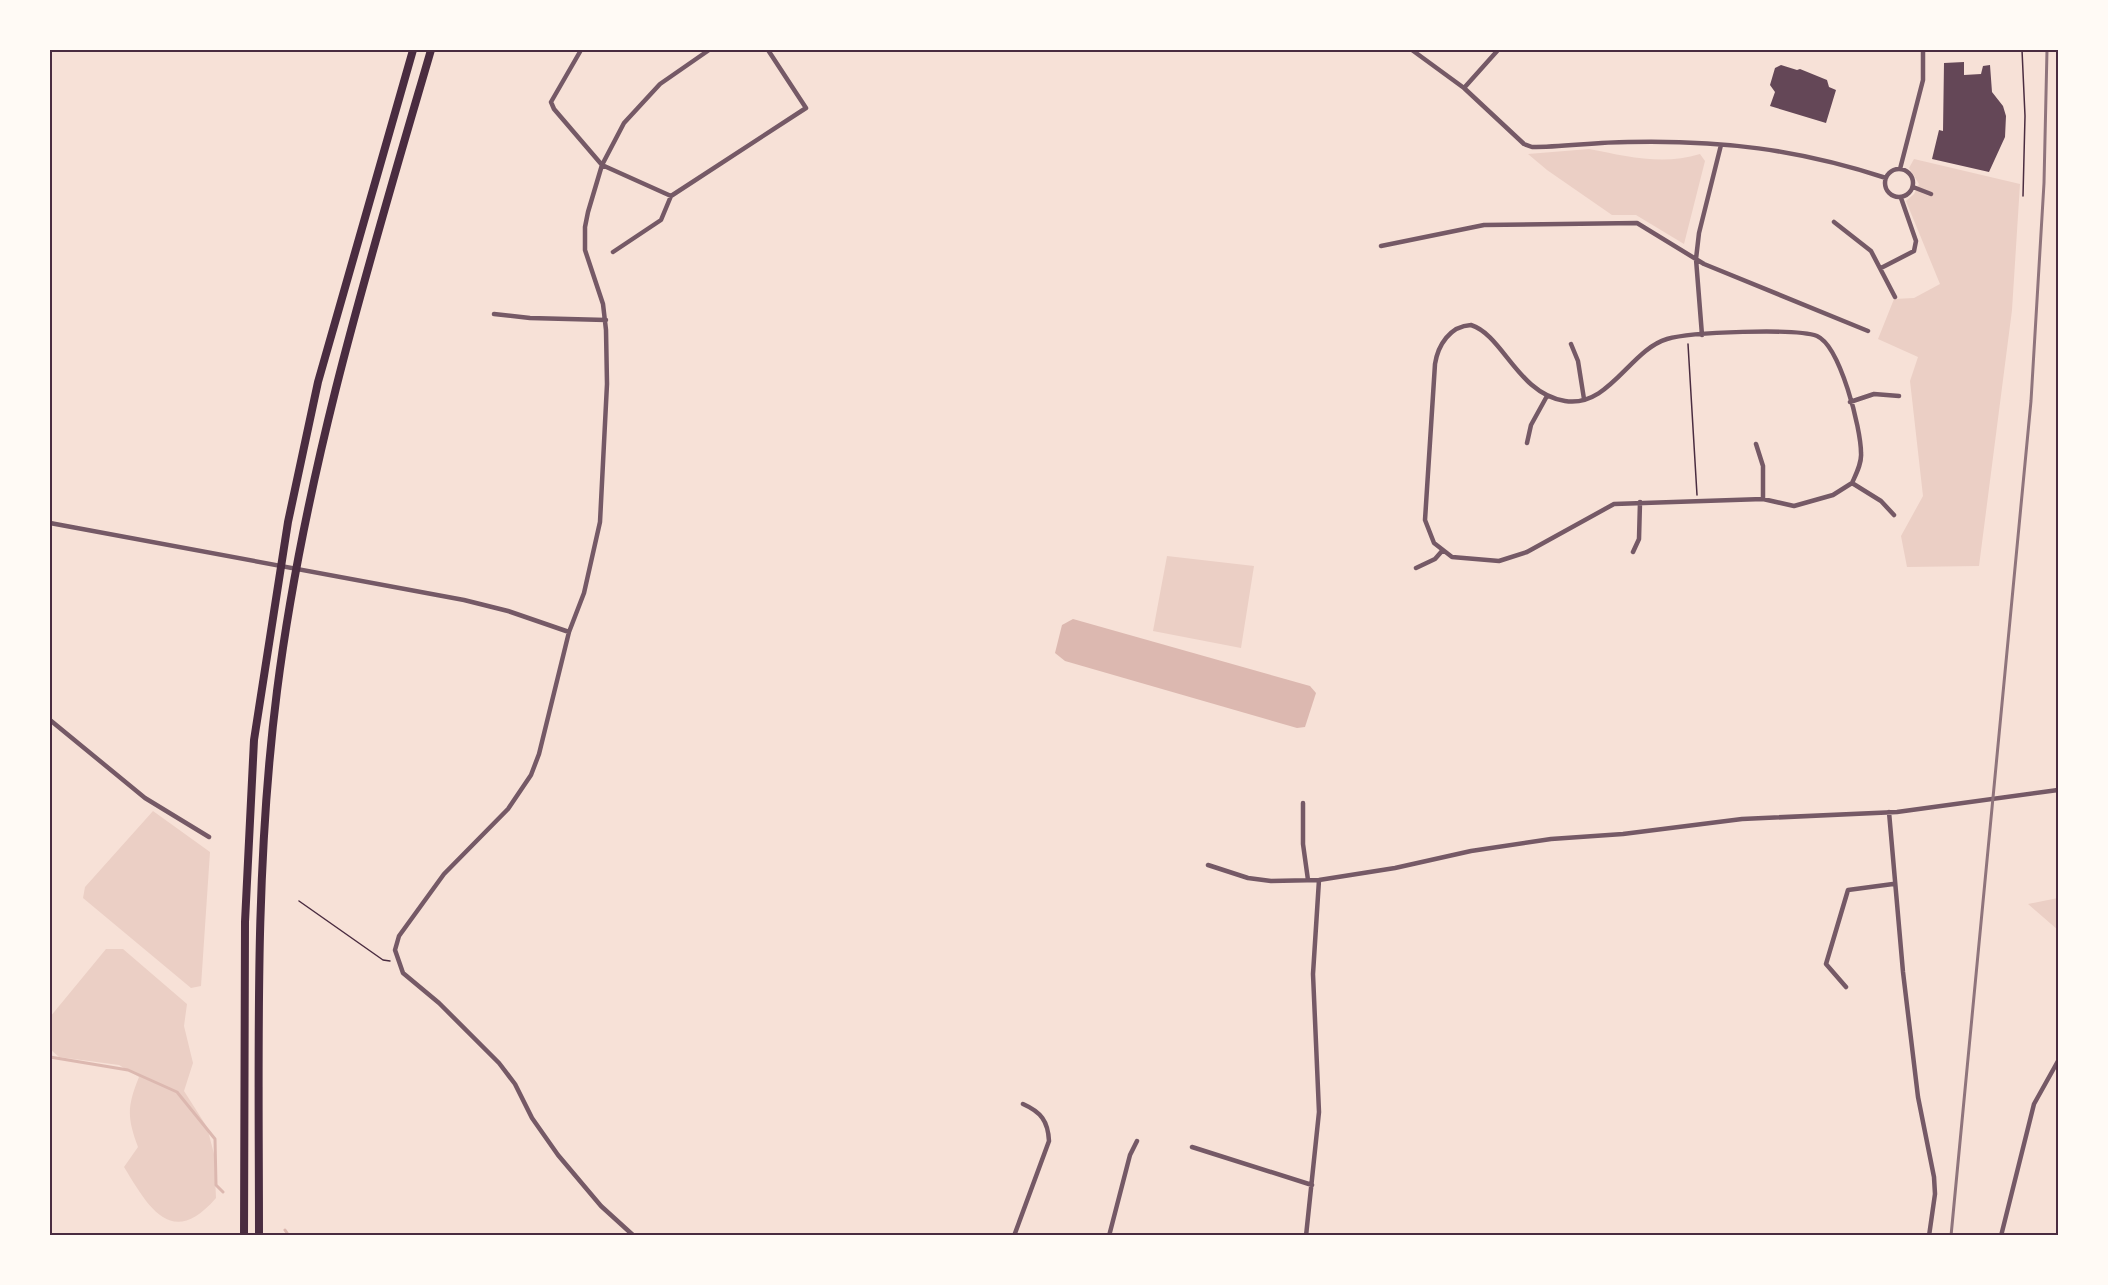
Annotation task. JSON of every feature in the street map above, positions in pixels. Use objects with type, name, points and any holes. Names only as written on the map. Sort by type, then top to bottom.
[{"type":"highway","points":[[244,1236],[245,922],[254,740],[286,533],[318,382],[412,50]]},
{"type":"highway","points":[[259,1236],[258,941],[265,805],[277,688],[302,539],[337,376],[431,50]]},
{"type":"street","points":[[581,50],[551,102],[554,109],[603,165],[671,196]]},
{"type":"street","points":[[634,1236],[601,1206],[571,1171],[532,1118],[515,1084],[499,1063],[439,1003],[403,973],[395,950],[399,936],[444,874],[508,809],[531,775],[569,632],[584,593],[600,522],[608,384],[606,320],[588,262],[584,239],[588,212],[603,165],[624,123],[638,105],[660,84],[709,50]]},
{"type":"street","points":[[613,252],[661,220],[671,196],[806,108],[768,50]]},
{"type":"street","points":[[1412,50],[1464,88],[1524,144],[1532,147],[1625,142],[1721,145],[1780,150],[1886,178]]},
{"type":"street","points":[[1464,88],[1498,50]]},
{"type":"street","points":[[1900,169],[1923,80],[1923,50]]},
{"type":"street","points":[[1702,335],[1696,259],[1699,233],[1721,145]]},
{"type":"street","points":[[1900,169],[1912,177],[1913,187],[1907,195],[1901,198],[1892,196],[1886,190],[1886,178],[1892,171],[1900,169]]},
{"type":"street","points":[[1913,187],[1931,194]]},
{"type":"street","points":[[1881,268],[1914,251],[1916,241],[1901,198]]},
{"type":"street","points":[[1834,222],[1868,248],[1895,297]]},
{"type":"street","points":[[1381,246],[1484,225],[1636,223],[1696,259],[1868,331]]},
{"type":"street","points":[[494,314],[530,318],[606,320]]},
{"type":"street","points":[[1460,327],[1477,327],[1521,374],[1547,396],[1566,402],[1584,399],[1609,385],[1655,345],[1664,340],[1702,335],[1794,332],[1818,336],[1833,350],[1850,402],[1861,450],[1852,483],[1833,495],[1806,504],[1785,506],[1763,499],[1614,504],[1511,559],[1461,560],[1442,551],[1431,538],[1425,520],[1435,364],[1442,343],[1460,327]]},
{"type":"street","points":[[1571,344],[1578,361],[1584,399]]},
{"type":"street","points":[[1850,402],[1874,394],[1899,396]]},
{"type":"street","points":[[1527,443],[1531,425],[1547,396]]},
{"type":"street","points":[[1756,444],[1762,466],[1763,499]]},
{"type":"street","points":[[1852,483],[1881,501],[1894,515]]},
{"type":"street","points":[[1633,552],[1639,539],[1640,502]]},
{"type":"street","points":[[50,523],[508,610],[569,632]]},
{"type":"street","points":[[1416,568],[1435,559],[1442,551]]},
{"type":"street","points":[[50,720],[145,798],[209,837]]},
{"type":"street","points":[[1208,865],[1248,878],[1271,881],[1319,880],[1395,868],[1471,851],[1551,839],[1623,834],[1742,819],[1889,812],[2058,790]]},
{"type":"street","points":[[1303,803],[1303,844],[1308,880]]},
{"type":"street","points":[[1889,812],[1893,884],[1918,1097],[1934,1177],[1935,1194],[1929,1236]]},
{"type":"street","points":[[1306,1236],[1319,1112],[1313,975],[1319,880]]},
{"type":"street","points":[[1846,987],[1826,964],[1848,890],[1893,884]]},
{"type":"street","points":[[2001,1236],[2034,1104],[2058,1061]]},
{"type":"street","points":[[1014,1236],[1049,1141],[1048,1126],[1038,1111],[1023,1104]]},
{"type":"street","points":[[1109,1236],[1130,1155],[1137,1141]]},
{"type":"street","points":[[1192,1148],[1312,1185]]},
{"type":"path","points":[[2022,50],[2025,116],[2023,196]]},
{"type":"path","points":[[1687,336],[1698,502]]},
{"type":"path","points":[[299,901],[383,960],[397,961]]},
{"type":"shaded area","points":[[1589,149],[1658,160],[1686,158],[1700,154],[1705,161],[1684,244],[1636,215],[1612,215],[1528,154]]},
{"type":"shaded area","points":[[1914,159],[2020,184],[2012,310],[1979,566],[1907,567],[1901,536],[1923,496],[1910,381],[1918,357],[1878,339],[1894,299],[1914,298],[1940,284],[1906,201],[1914,194],[1919,184],[1909,168]]},
{"type":"shaded area","points":[[1167,556],[1254,566],[1241,648],[1153,631]]},
{"type":"shaded area","points":[[1073,619],[1310,686],[1316,693],[1305,727],[1297,728],[1065,661],[1055,653],[1062,625]]},
{"type":"shaded area","points":[[153,811],[210,852],[201,986],[191,988],[83,898],[85,887]]},
{"type":"shaded area","points":[[2058,898],[2058,930],[2028,904]]},
{"type":"shaded area","points":[[106,949],[123,949],[187,1004],[184,1026],[193,1063],[184,1091],[207,1127],[214,1154],[216,1198],[200,1213],[187,1220],[174,1221],[163,1217],[152,1208],[124,1167],[138,1147],[130,1112],[132,1096],[139,1077],[119,1065],[59,1057],[50,1049],[50,1017]]},
{"type":"building","points":[[1964,62],[1964,75],[1981,74],[1983,66],[1990,65],[1992,92],[2003,106],[2006,116],[2005,137],[1989,172],[1932,159],[1939,130],[1943,131],[1944,63]]},
{"type":"building","points":[[1781,65],[1800,69],[1827,80],[1829,87],[1836,90],[1826,123],[1770,106],[1775,92],[1770,85],[1775,68]]},
{"type":"waterway","points":[[50,1057],[128,1070],[177,1092],[215,1139],[216,1185],[223,1192]]},
{"type":"waterway","points":[[285,1230],[289,1236]]},
{"type":"railway","points":[[1951,1236],[2031,401],[2044,183],[2047,50]]}]
